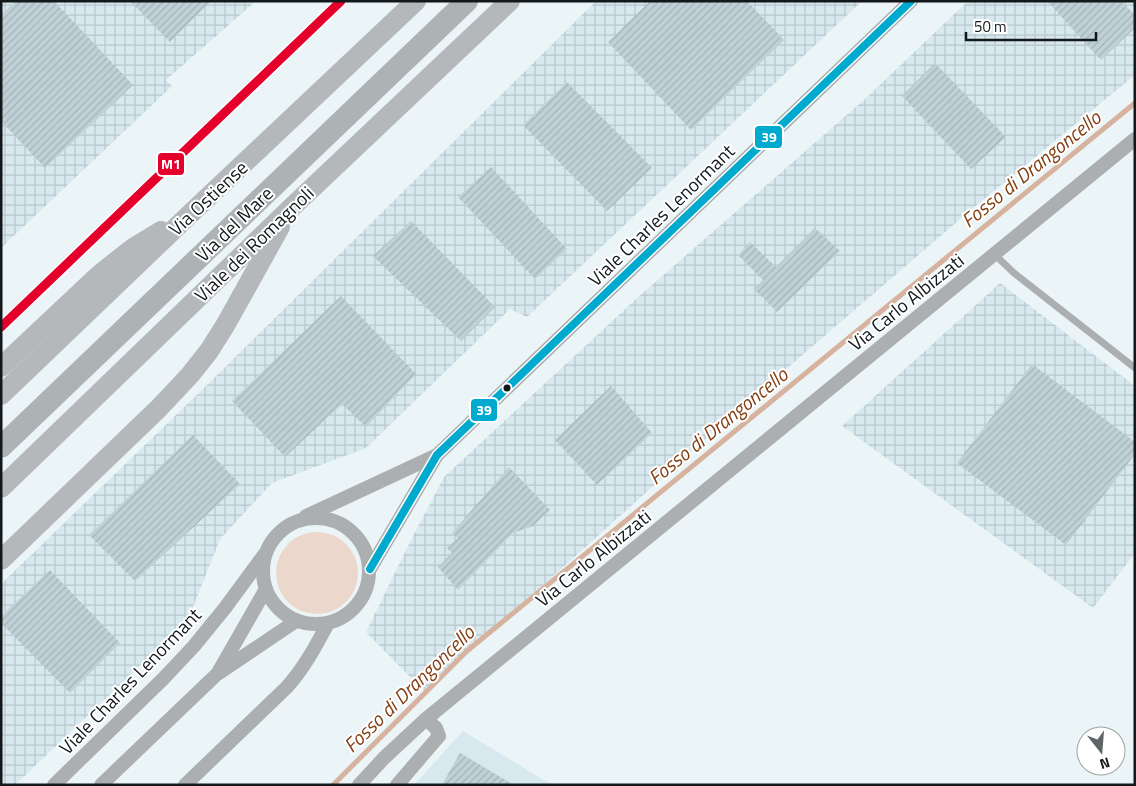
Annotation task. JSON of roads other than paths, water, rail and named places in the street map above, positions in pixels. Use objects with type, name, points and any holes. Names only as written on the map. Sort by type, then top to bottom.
[{"type":"main road","name":"Via Ostiense","points":[[1,395],[416,1]]},
{"type":"main road","name":"Via del Mare","points":[[1,447],[467,1]]},
{"type":"main road","name":"Viale dei Romagnoli","points":[[1,488],[292,207],[510,1]]},
{"type":"main road","points":[[1,560],[159,408],[190,375],[226,324],[292,207]]},
{"type":"main road","points":[[1,367],[108,268],[133,248],[189,215]]},
{"type":"street","name":"Viale Charles Lenormant","points":[[370,569],[437,455],[911,1]]},
{"type":"street","name":"Via Carlo Albizzati","points":[[359,785],[384,758],[426,719],[1135,139]]},
{"type":"street","name":"Viale Charles Lenormant","points":[[298,520],[437,455]]},
{"type":"street","points":[[315,517],[331,520],[347,527],[359,538],[367,553],[370,569],[367,588],[358,604],[345,616],[328,623],[312,624],[296,621],[283,614],[272,603],[262,577],[262,564],[273,539],[284,528],[298,520],[315,517]]},
{"type":"street","name":"Viale Charles Lenormant","points":[[54,785],[163,679],[194,646],[225,608],[266,552]]},
{"type":"street","points":[[216,675],[266,589]]},
{"type":"street","points":[[101,785],[216,675],[296,621]]},
{"type":"street","points":[[185,785],[287,687],[309,658],[328,623]]},
{"type":"street","points":[[397,785],[439,736],[436,728],[426,719]]},
{"type":"lane","points":[[994,254],[1014,273],[1135,368]]},
{"type":"waterway","name":"Fosso di Drangoncello","points":[[333,785],[467,651],[1135,103]]}]
